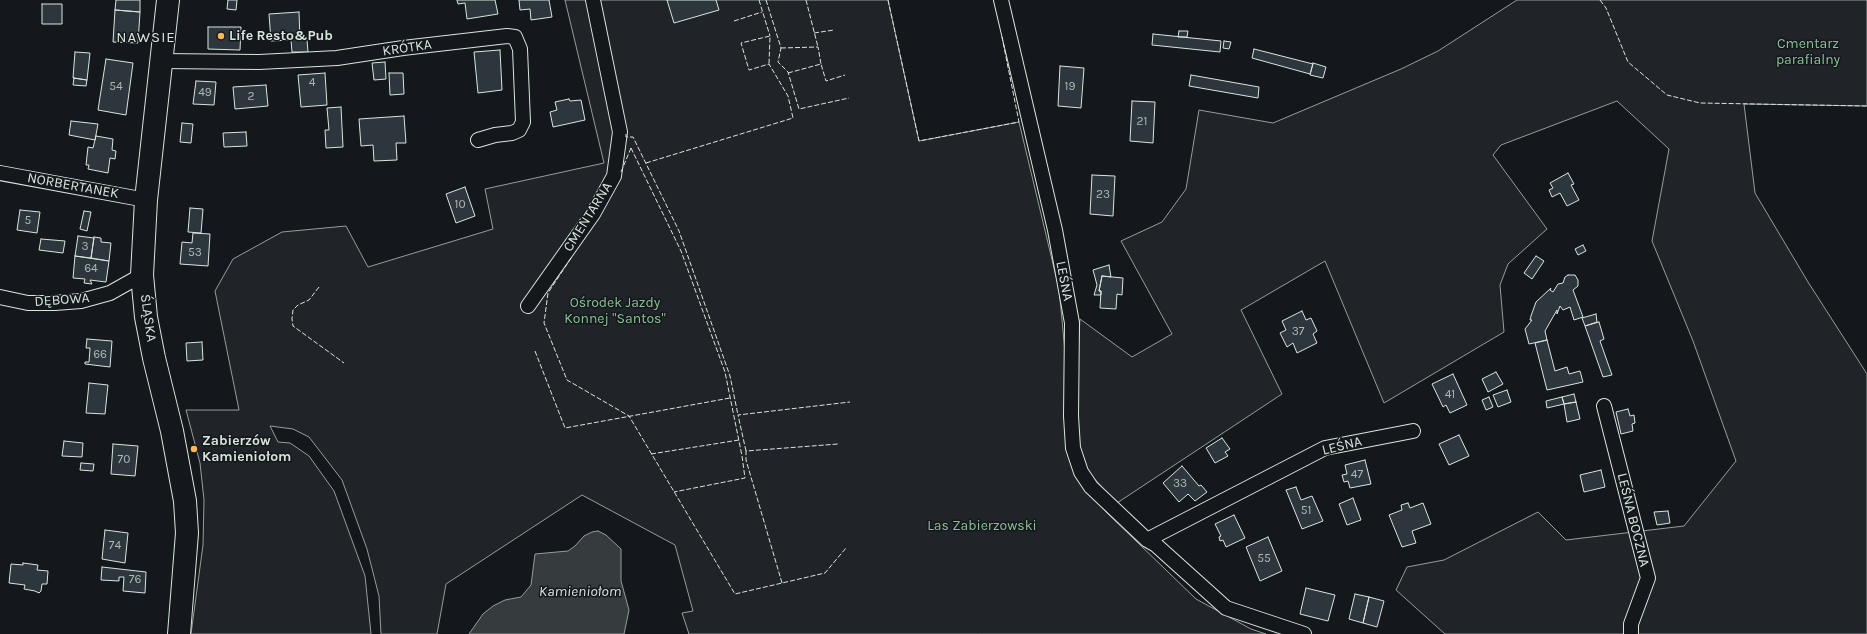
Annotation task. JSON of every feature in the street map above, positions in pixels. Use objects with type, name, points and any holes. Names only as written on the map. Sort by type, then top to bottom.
[{"type":"main road","name":"ŚLĄSKA","points":[[168,0],[146,200],[142,275],[146,317],[154,358],[172,431],[185,501],[187,533],[179,634]]},
{"type":"street","name":"CMENTARNA","points":[[528,306],[593,214],[614,176],[620,132],[593,0]]},
{"type":"street","name":"LEŚNA","points":[[1002,0],[1055,230],[1072,323],[1072,448],[1081,472],[1092,487],[1147,540],[1156,545],[1226,608],[1304,634]]},
{"type":"street","name":"KRÓTKA","points":[[161,61],[259,62],[337,58],[403,48],[507,36],[515,37],[520,50],[523,122],[519,130],[512,133],[494,135],[478,140]]},
{"type":"street","name":"NORBERTANEK","points":[[0,173],[146,200]]},
{"type":"street","name":"DĘBOWA","points":[[0,297],[28,302],[55,303],[81,301],[110,293],[142,275]]},
{"type":"street","name":"LEŚNA BOCZNA","points":[[1604,406],[1648,578],[1630,634]]},
{"type":"street","name":"LEŚNA","points":[[1147,540],[1325,448],[1413,431]]},
{"type":"green space","points":[[565,0],[888,0],[919,141],[1019,122],[1059,289],[1065,352],[1078,351],[1080,319],[1132,357],[1172,334],[1121,241],[1162,222],[1186,189],[1199,110],[1273,123],[1401,69],[1438,51],[1517,0],[1867,0],[1867,106],[1744,104],[1755,193],[1808,282],[1867,374],[1867,634],[1445,634],[1396,590],[1407,567],[1444,560],[1538,512],[1566,540],[1684,526],[1736,461],[1693,341],[1652,241],[1669,149],[1617,101],[1501,145],[1493,155],[1547,229],[1508,264],[1500,285],[1504,332],[1384,403],[1325,261],[1241,310],[1282,394],[1117,503],[1088,472],[1080,480],[1106,512],[1196,599],[1251,629],[1266,634],[689,634],[682,613],[693,611],[675,545],[582,495],[446,584],[437,634],[381,634],[379,596],[367,549],[342,480],[309,437],[293,429],[270,426],[278,442],[290,443],[309,456],[334,491],[365,576],[371,634],[191,634],[203,545],[204,500],[200,463],[186,410],[239,410],[215,291],[233,259],[282,232],[346,226],[368,267],[493,229],[485,189],[604,163]]},
{"type":"water","name":"Kamieniołom","points":[[598,531],[606,535],[621,549],[621,581],[629,610],[624,634],[469,634],[483,614],[493,606],[505,600],[521,597],[531,585],[535,554],[568,551],[584,536]]},
{"type":"building","points":[[116,0],[140,0],[140,12],[115,10]]},
{"type":"building","points":[[228,0],[237,0],[236,10],[227,9]]},
{"type":"building","points":[[457,0],[495,0],[498,14],[467,19],[465,3],[458,4]]},
{"type":"building","points":[[519,0],[549,0],[552,17],[531,20],[530,9],[520,10]]},
{"type":"building","points":[[667,0],[716,0],[719,10],[674,23]]},
{"type":"building","points":[[42,4],[62,4],[62,24],[42,24]]},
{"type":"building","points":[[115,10],[140,12],[138,43],[113,42]]},
{"type":"building","points":[[299,12],[300,40],[307,40],[308,52],[292,52],[291,40],[271,41],[269,14]]},
{"type":"building","points":[[208,27],[241,27],[240,50],[208,49]]},
{"type":"building","points":[[1179,31],[1188,31],[1187,37],[1178,37]]},
{"type":"building","points":[[1153,34],[1221,41],[1220,52],[1152,45]]},
{"type":"building","points":[[1224,41],[1231,42],[1229,49],[1223,48]]},
{"type":"building","points":[[1254,49],[1313,64],[1310,74],[1252,58]]},
{"type":"building","points":[[500,50],[502,90],[478,93],[474,52]]},
{"type":"building","points":[[75,52],[90,53],[87,80],[73,78]]},
{"type":"building","points":[[106,59],[133,63],[126,115],[98,110]]},
{"type":"building","points":[[385,62],[386,79],[374,80],[372,63]]},
{"type":"building","points":[[1313,63],[1326,67],[1323,78],[1310,75]]},
{"type":"building","points":[[1060,66],[1084,68],[1081,108],[1058,106]]},
{"type":"building","points":[[325,73],[327,105],[301,107],[298,75]]},
{"type":"building","points":[[389,73],[403,73],[404,94],[390,95]]},
{"type":"building","points":[[1191,75],[1259,87],[1258,98],[1189,86]]},
{"type":"building","points":[[74,78],[87,80],[86,86],[73,85]]},
{"type":"building","points":[[196,81],[216,82],[214,105],[193,104]]},
{"type":"building","points":[[266,85],[268,106],[235,109],[233,87]]},
{"type":"building","points":[[569,99],[570,101],[581,100],[585,120],[553,127],[550,112],[557,110],[555,102]]},
{"type":"building","points":[[1132,101],[1155,102],[1153,143],[1130,141]]},
{"type":"building","points":[[341,107],[343,147],[326,148],[325,130],[329,130],[327,108]]},
{"type":"building","points":[[404,116],[406,143],[396,143],[397,160],[374,161],[373,145],[361,146],[359,119]]},
{"type":"building","points":[[71,121],[98,124],[95,140],[69,135]]},
{"type":"building","points":[[182,123],[193,124],[191,143],[180,142]]},
{"type":"building","points":[[246,132],[247,146],[224,147],[223,133]]},
{"type":"building","points":[[96,136],[113,139],[112,150],[116,151],[115,159],[110,158],[108,173],[88,169],[89,165],[86,165],[88,147],[93,148]]},
{"type":"building","points":[[1568,173],[1574,184],[1571,185],[1579,200],[1567,206],[1560,193],[1552,197],[1549,190],[1553,188],[1550,183]]},
{"type":"building","points":[[1092,175],[1115,176],[1113,216],[1090,214]]},
{"type":"building","points":[[465,187],[475,216],[456,223],[446,194]]},
{"type":"building","points":[[190,208],[203,209],[201,233],[188,232]]},
{"type":"building","points":[[20,210],[40,212],[37,233],[17,230]]},
{"type":"building","points":[[84,211],[91,212],[87,231],[80,229]]},
{"type":"building","points":[[193,233],[210,234],[208,266],[180,264],[182,242],[192,243]]},
{"type":"building","points":[[78,236],[94,238],[91,258],[75,256]]},
{"type":"building","points":[[94,237],[101,238],[101,242],[111,243],[109,261],[91,258]]},
{"type":"building","points":[[41,239],[65,241],[63,253],[39,250]]},
{"type":"building","points":[[1583,245],[1586,251],[1578,255],[1575,249]]},
{"type":"building","points":[[75,256],[109,261],[106,282],[90,280],[92,284],[84,283],[85,279],[73,278]]},
{"type":"building","points":[[1536,256],[1544,261],[1532,279],[1524,273]]},
{"type":"building","points":[[1109,265],[1111,277],[1102,276],[1099,291],[1101,291],[1101,295],[1094,295],[1097,285],[1093,270]]},
{"type":"building","points":[[1568,275],[1575,275],[1578,280],[1578,286],[1573,290],[1583,317],[1574,320],[1570,307],[1563,310],[1560,306],[1557,314],[1557,310],[1545,331],[1547,340],[1529,344],[1525,329],[1532,320],[1530,320],[1536,302],[1551,288],[1550,290],[1553,292],[1558,284],[1563,283],[1565,277]]},
{"type":"building","points":[[1102,276],[1123,278],[1122,295],[1117,294],[1116,309],[1100,308],[1101,291],[1099,291]]},
{"type":"building","points":[[1302,311],[1306,320],[1311,318],[1317,331],[1313,334],[1317,343],[1297,353],[1293,343],[1287,347],[1280,333],[1286,330],[1282,321]]},
{"type":"building","points":[[1596,314],[1597,322],[1585,326],[1582,318]]},
{"type":"building","points":[[1599,322],[1604,339],[1600,341],[1612,375],[1603,377],[1585,326]]},
{"type":"building","points":[[87,339],[112,341],[110,367],[85,364],[85,362],[89,362],[90,348],[86,348]]},
{"type":"building","points":[[1547,340],[1555,371],[1567,367],[1569,374],[1580,371],[1583,382],[1547,390],[1535,343]]},
{"type":"building","points":[[202,342],[203,360],[187,361],[186,343]]},
{"type":"building","points":[[1496,372],[1503,384],[1488,392],[1482,379]]},
{"type":"building","points":[[1453,374],[1467,405],[1450,413],[1446,405],[1443,407],[1432,384]]},
{"type":"building","points":[[89,383],[108,385],[105,414],[86,413]]},
{"type":"building","points":[[1507,390],[1511,402],[1498,407],[1493,395]]},
{"type":"building","points":[[1574,394],[1576,402],[1564,404],[1562,397]]},
{"type":"building","points":[[1489,397],[1493,407],[1486,410],[1482,400]]},
{"type":"building","points":[[1562,397],[1564,404],[1547,408],[1546,401]]},
{"type":"building","points":[[1576,402],[1580,419],[1567,422],[1564,404]]},
{"type":"building","points":[[1628,409],[1630,416],[1634,415],[1635,423],[1632,424],[1633,431],[1621,434],[1616,412]]},
{"type":"building","points":[[1459,435],[1469,456],[1449,465],[1439,444]]},
{"type":"building","points":[[1222,438],[1230,449],[1225,452],[1228,456],[1215,463],[1206,448]]},
{"type":"building","points":[[64,441],[83,443],[82,457],[62,456]]},
{"type":"building","points":[[113,444],[138,446],[135,476],[111,474]]},
{"type":"building","points":[[1365,460],[1371,484],[1350,488],[1348,481],[1344,482],[1342,475],[1347,474],[1345,465]]},
{"type":"building","points":[[81,463],[94,464],[93,471],[80,470]]},
{"type":"building","points":[[1182,466],[1199,486],[1201,485],[1207,492],[1195,501],[1188,494],[1179,502],[1163,483]]},
{"type":"building","points":[[1601,470],[1605,487],[1584,492],[1580,475]]},
{"type":"building","points":[[1296,487],[1301,500],[1312,496],[1323,521],[1302,529],[1286,490]]},
{"type":"building","points":[[1353,498],[1361,520],[1347,525],[1339,504]]},
{"type":"building","points":[[1408,503],[1410,508],[1423,503],[1431,524],[1412,531],[1416,543],[1402,547],[1389,515],[1402,510],[1401,505]]},
{"type":"building","points":[[1668,511],[1670,523],[1657,525],[1654,512]]},
{"type":"building","points":[[1234,515],[1245,538],[1226,547],[1223,540],[1220,541],[1219,537],[1221,536],[1215,524]]},
{"type":"building","points":[[105,530],[128,533],[125,563],[102,559]]},
{"type":"building","points":[[1268,537],[1282,571],[1260,581],[1246,547]]},
{"type":"building","points":[[23,563],[38,565],[37,570],[48,571],[47,584],[42,584],[41,591],[39,593],[24,589],[25,585],[9,583],[11,564],[23,565]]},
{"type":"building","points":[[102,567],[146,572],[145,593],[123,591],[124,577],[119,577],[119,581],[101,580]]},
{"type":"building","points":[[1306,588],[1335,595],[1328,621],[1300,614]]},
{"type":"building","points":[[1355,594],[1369,597],[1363,623],[1349,619]]},
{"type":"building","points":[[1369,597],[1384,601],[1377,627],[1363,623]]},
{"type":"fence","points":[[759,0],[770,36]]},
{"type":"fence","points":[[766,0],[781,48],[778,62],[788,72],[799,109],[849,98]]},
{"type":"fence","points":[[806,0],[818,47]]},
{"type":"fence","points":[[888,0],[919,141],[1019,122],[1002,37]]},
{"type":"fence","points":[[1600,0],[1606,8],[1628,62],[1667,95],[1700,103],[1867,106]]},
{"type":"fence","points":[[734,21],[762,12]]},
{"type":"fence","points":[[814,33],[834,30]]},
{"type":"fence","points":[[646,163],[793,118],[788,96],[769,64],[749,70],[741,43],[770,36],[769,64]]},
{"type":"fence","points":[[781,48],[818,47],[821,64]]},
{"type":"fence","points":[[788,73],[821,64],[826,81],[845,75]]},
{"type":"fence","points":[[626,134],[626,137],[633,137],[679,231],[730,376],[738,415]]},
{"type":"fence","points":[[631,148],[681,251],[725,372],[745,478],[674,492]]},
{"type":"fence","points":[[621,172],[631,148]]},
{"type":"fence","points":[[571,258],[548,293],[544,323],[567,380],[629,416],[735,594],[825,573],[846,548]]},
{"type":"fence","points":[[319,287],[309,300],[298,305],[293,310],[293,326],[344,363]]},
{"type":"fence","points":[[535,351],[565,428],[730,398]]},
{"type":"fence","points":[[746,451],[738,415],[850,402]]},
{"type":"fence","points":[[651,454],[739,440]]},
{"type":"fence","points":[[782,583],[746,460],[746,451],[838,444]]},
{"type":"place","name":"Life Resto&Pub","points":[[221,36]]},
{"type":"place","name":"Zabierzów Kamieniołom","points":[[194,449]]},
{"type":"district","name":"NAWSIE","points":[[146,38]]},
{"type":"park label","name":"Cmentarz parafialny","points":[[1808,52]]},
{"type":"park label","name":"Ośrodek Jazdy Konnej \"Santos\"","points":[[615,312]]},
{"type":"park label","name":"Las Zabierzowski","points":[[982,526]]}]
